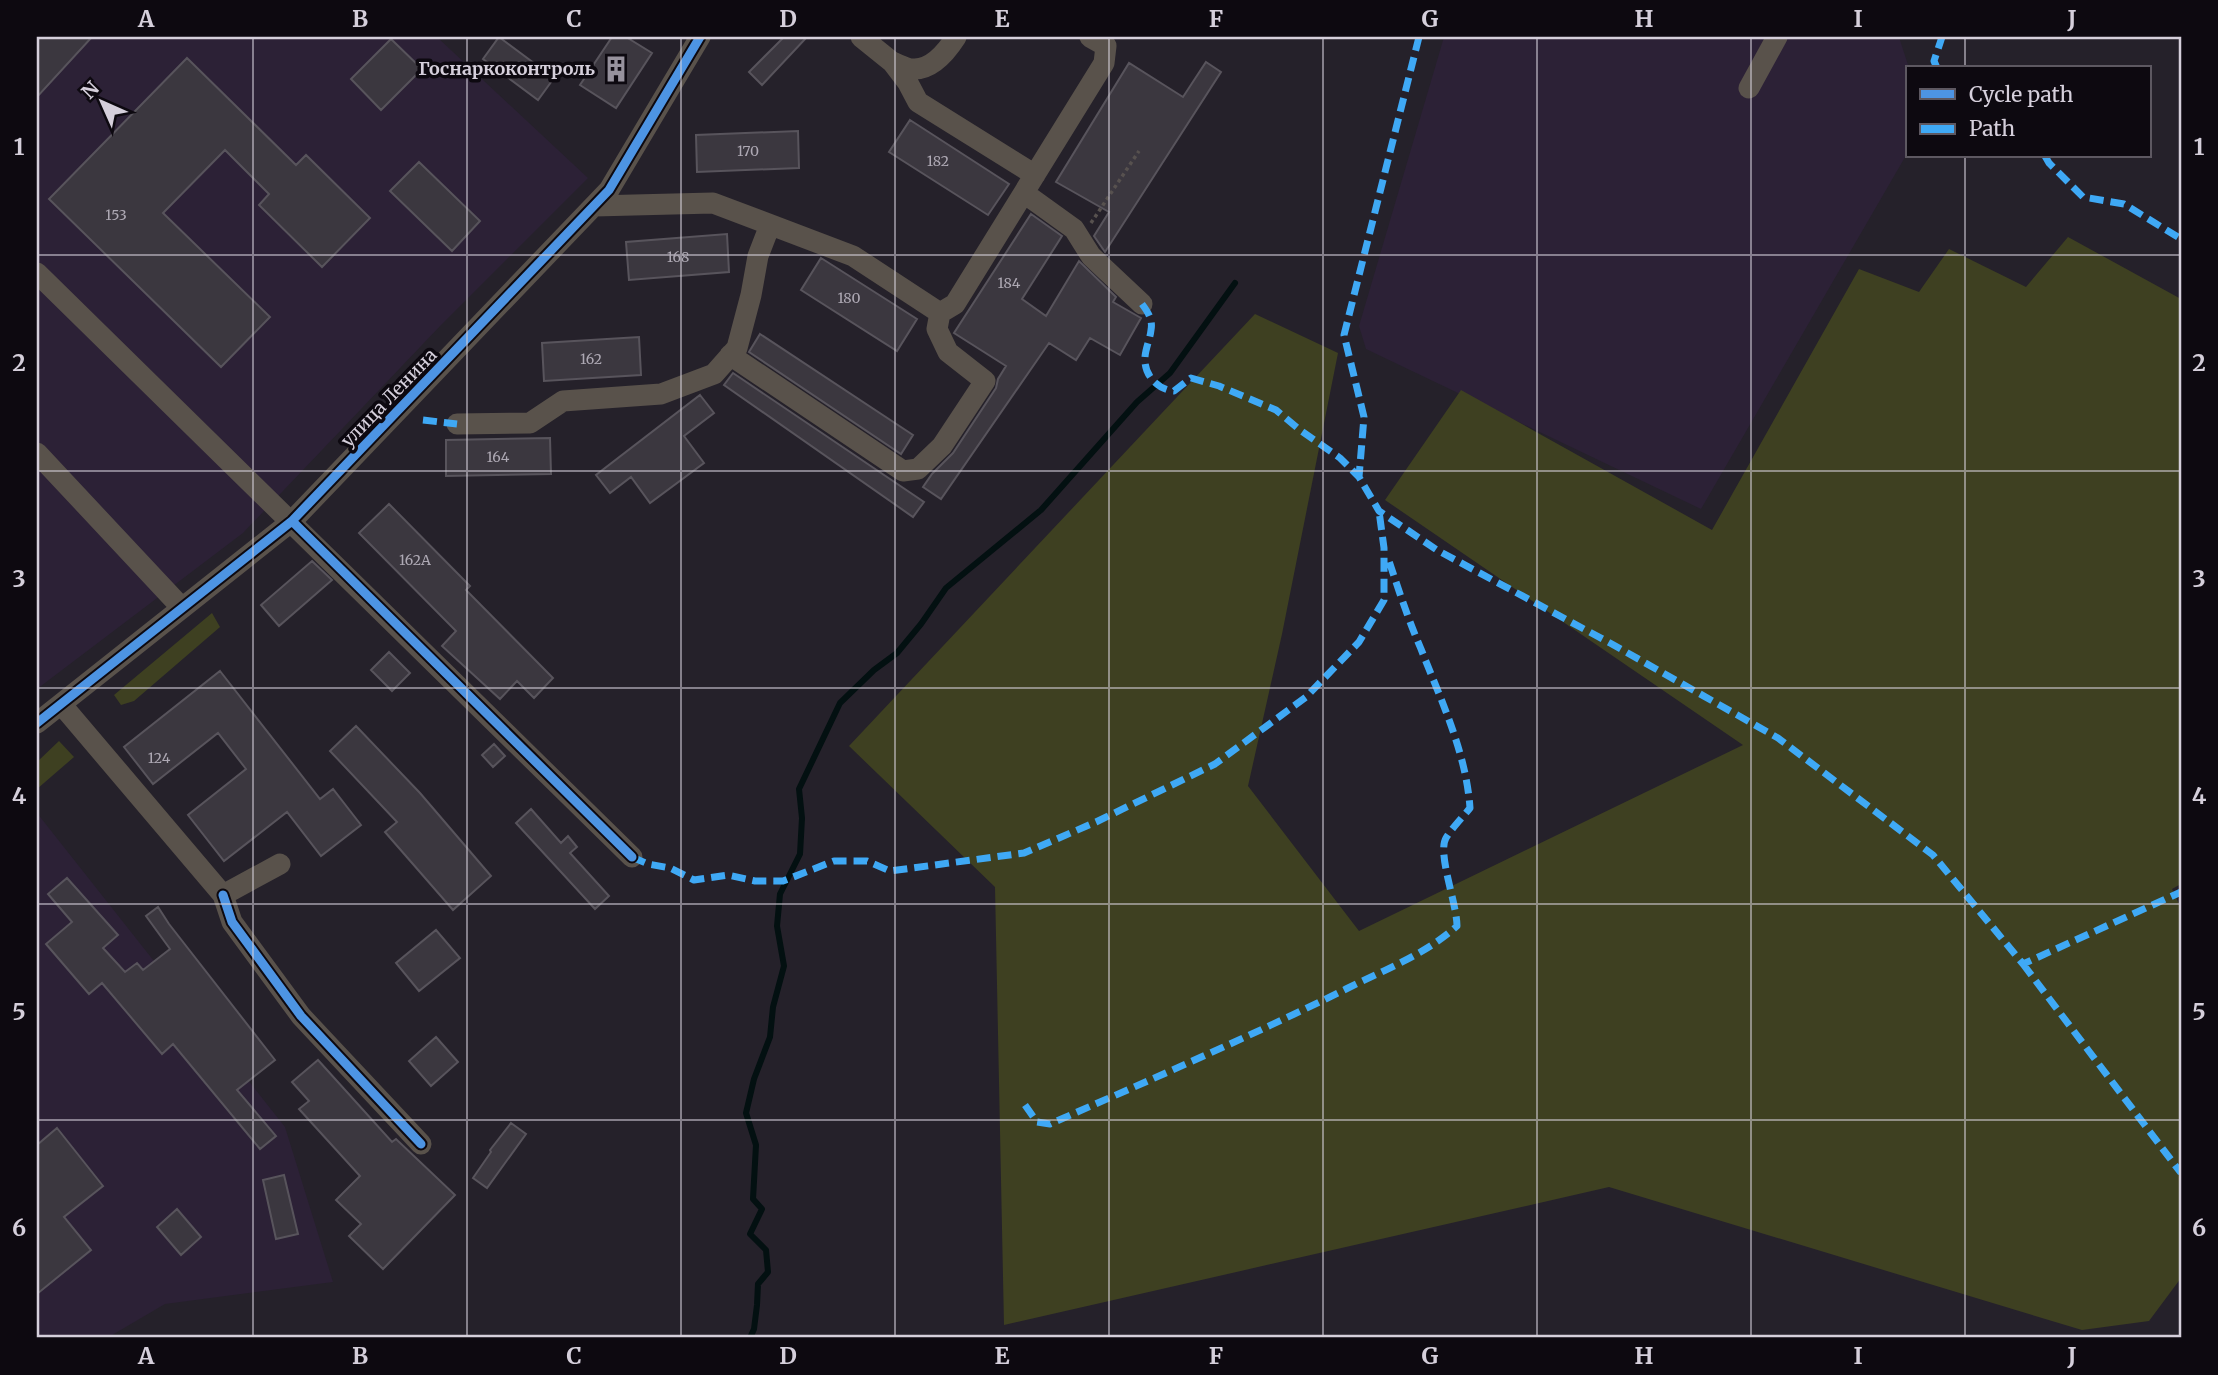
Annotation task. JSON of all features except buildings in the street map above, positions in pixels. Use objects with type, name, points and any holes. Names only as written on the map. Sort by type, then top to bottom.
[{"type":"street","points":[[861,37],[892,62],[908,83],[918,103],[1029,184],[1074,229],[1091,256],[1142,304]]},
{"type":"street","points":[[892,62],[913,69],[931,65],[950,47],[956,37]]},
{"type":"street","points":[[730,355],[902,471],[918,469],[942,446],[985,381],[948,352],[937,329],[940,313],[955,304],[1104,63],[1106,46],[1090,37]]},
{"type":"street","points":[[1749,89],[1777,37]]},
{"type":"street","name":"улица Ленина","points":[[37,723],[292,521],[609,190],[700,38]]},
{"type":"street","points":[[594,206],[713,203],[853,256],[940,313]]},
{"type":"street","points":[[457,424],[530,423],[563,401],[661,394],[714,374],[737,348],[758,256],[771,225]]},
{"type":"street","points":[[37,273],[632,857]]},
{"type":"street","points":[[37,453],[182,608]]},
{"type":"street","points":[[61,704],[223,895],[232,922],[301,1016],[421,1144]]},
{"type":"street","points":[[223,895],[280,864]]},
{"type":"path","points":[[1081,240],[1139,151]]},
{"type":"shaded area","points":[[37,37],[437,37],[588,178],[441,325],[243,533],[37,689]]},
{"type":"shaded area","points":[[1444,37],[1899,37],[1908,66],[1906,66],[1906,155],[1701,509],[1366,349],[1359,326]]},
{"type":"shaded area","points":[[37,813],[285,1127],[333,1282],[165,1304],[107,1338],[37,1338]]},
{"type":"green space","points":[[2068,237],[2181,299],[2181,884],[2172,889],[2181,908],[2181,1278],[2149,1321],[2082,1330],[1609,1187],[1004,1325],[995,887],[849,746],[1255,314],[1338,353],[1282,634],[1248,786],[1359,931],[1743,745],[1385,500],[1461,390],[1712,530],[1859,269],[1919,292],[1949,249],[2026,287]]},
{"type":"green space","points":[[212,613],[220,627],[134,701],[121,705],[114,695]]},
{"type":"green space","points":[[59,741],[74,757],[37,789],[37,762]]},
{"type":"waterway","points":[[750,1338],[754,1329],[758,1284],[768,1272],[766,1250],[750,1234],[762,1209],[753,1199],[756,1145],[746,1113],[754,1079],[770,1037],[773,1007],[784,966],[777,926],[780,894],[800,854],[802,818],[799,789],[840,703],[874,670],[897,653],[946,588],[1041,510],[1137,402],[1170,373],[1235,283]]},
{"type":"marked path","points":[[1419,37],[1344,335],[1364,417],[1359,477],[1379,511],[1437,550],[1778,738],[1933,855],[2023,964],[2181,892]]},
{"type":"marked path","points":[[1936,66],[1934,61],[1942,37]]},
{"type":"marked path","points":[[2046,158],[2083,197],[2124,204],[2181,239]]},
{"type":"marked path","points":[[1142,304],[1151,323],[1145,354],[1146,368],[1158,385],[1174,391],[1191,378],[1219,386],[1276,410],[1340,458],[1359,477]]},
{"type":"marked path","points":[[423,420],[457,424]]},
{"type":"marked path","points":[[632,857],[648,864],[670,868],[694,880],[728,875],[755,881],[783,881],[834,861],[867,861],[890,871],[1024,853],[1096,822],[1215,764],[1306,697],[1359,642],[1384,600],[1384,548],[1379,511]]},
{"type":"marked path","points":[[1025,1105],[1037,1122],[1050,1124],[1236,1041],[1390,968],[1432,945],[1457,926],[1444,845],[1448,834],[1470,808],[1468,787],[1458,747],[1388,558]]},
{"type":"marked path","points":[[2023,964],[2181,1173]]},
{"type":"cycle path","points":[[37,723],[292,521],[609,190],[700,37]]},
{"type":"cycle path","points":[[292,521],[632,857]]},
{"type":"cycle path","points":[[223,895],[232,922],[301,1016],[421,1144]]},
{"type":"place","name":"Госнаркоконтроль","points":[[616,69]]}]
